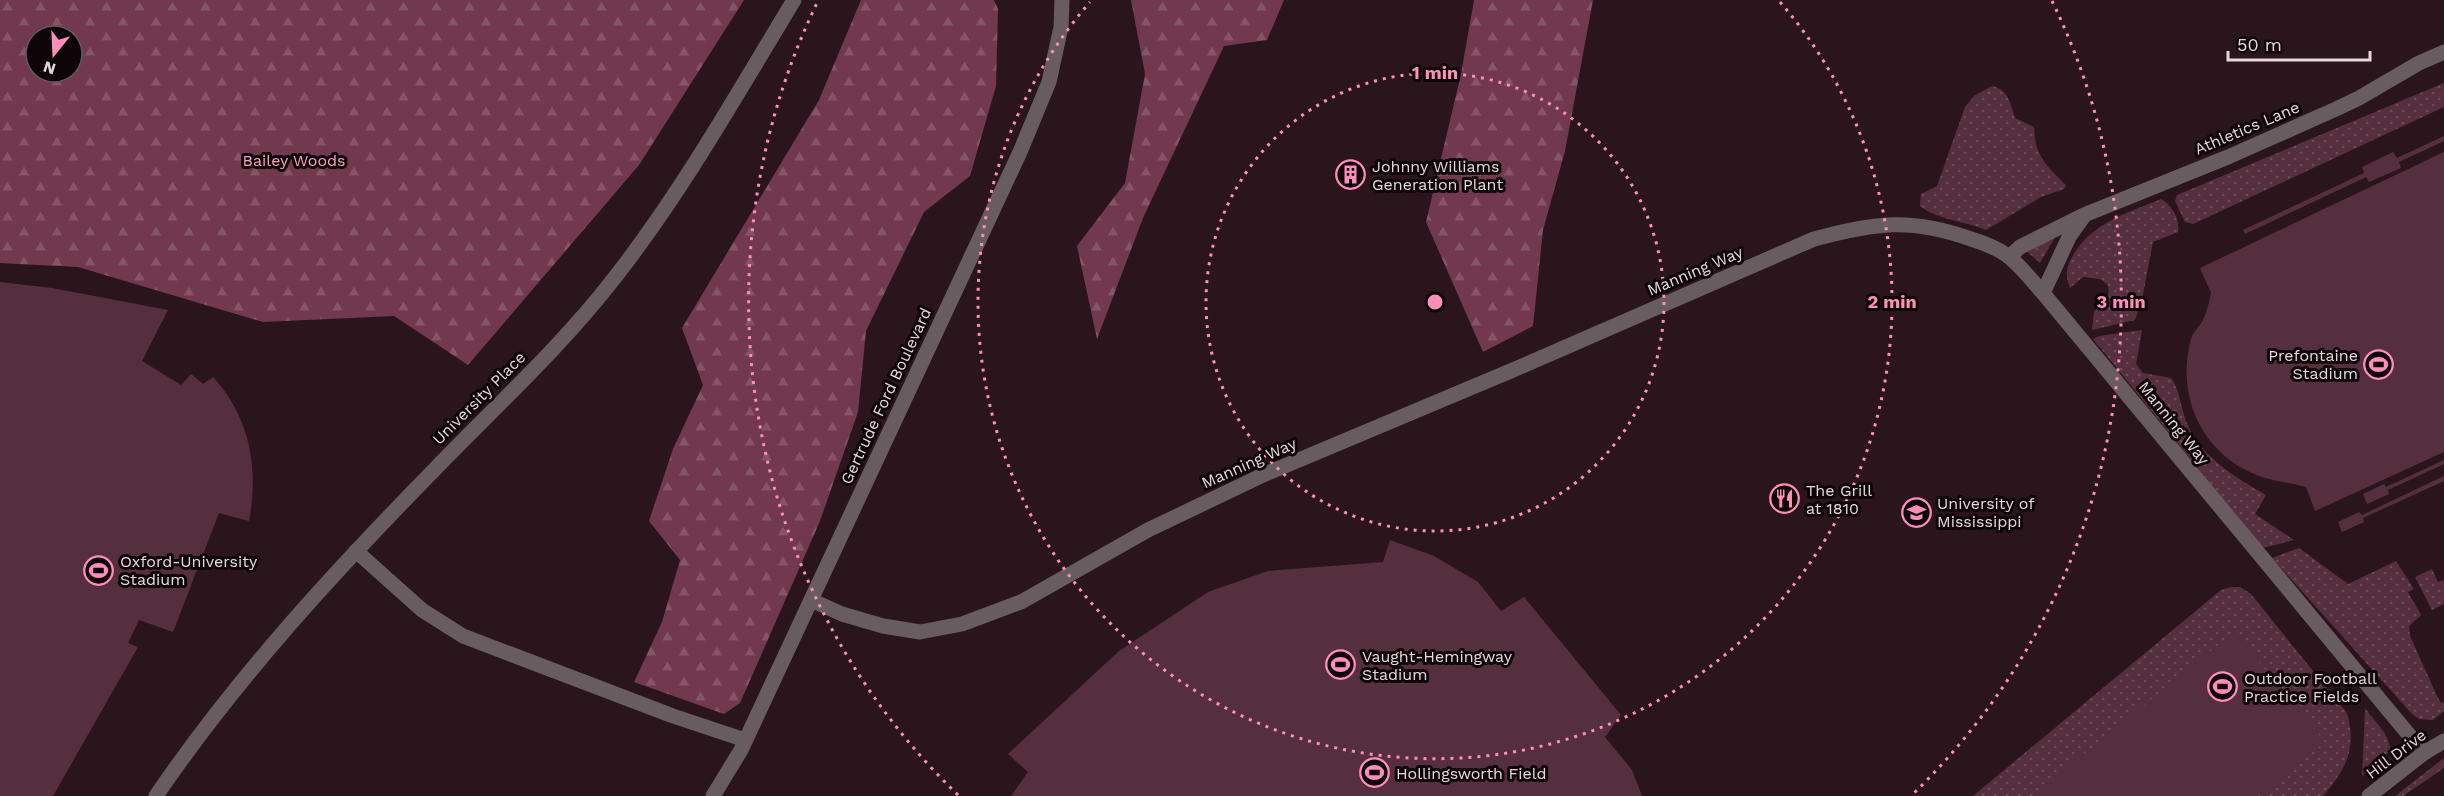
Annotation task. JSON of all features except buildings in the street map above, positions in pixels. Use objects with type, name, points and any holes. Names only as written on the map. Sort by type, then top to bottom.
[{"type":"street","name":"University Place","points":[[156,796],[191,745],[259,661],[356,551],[552,350],[615,277],[675,192],[794,0]]},
{"type":"street","name":"Gertrude Ford Boulevard","points":[[713,796],[745,740],[1015,162],[1049,82],[1061,27],[1062,0]]},
{"type":"street","name":"Athletics Lane","points":[[2009,257],[2020,247],[2084,215],[2228,157],[2336,109],[2419,63],[2444,52]]},
{"type":"street","points":[[2043,293],[2069,237],[2084,215]]},
{"type":"street","name":"Manning Way","points":[[811,600],[842,614],[892,628],[920,632],[962,624],[1021,602],[1148,530],[1263,475],[1513,370],[1814,239],[1863,226],[1901,224],[1944,229],[1989,245],[2009,257],[2043,293],[2424,753]]},
{"type":"street","points":[[356,551],[422,610],[463,636],[673,716],[745,740]]},
{"type":"street","name":"Hill Drive","points":[[2369,796],[2424,753],[2444,741]]},
{"type":"shaded area","points":[[2444,83],[2444,107],[2193,224],[2185,222],[2175,201],[2177,195]]},
{"type":"shaded area","points":[[1992,86],[2005,94],[2015,118],[2034,127],[2039,153],[2047,166],[2066,185],[2064,189],[2041,197],[1986,230],[1943,217],[1920,206],[1921,194],[1937,186],[1965,107],[1974,96]]},
{"type":"shaded area","points":[[2444,136],[2444,141],[2399,162],[2401,168],[2369,182],[2366,177],[2245,234],[2243,230],[2364,173],[2362,167],[2393,152],[2397,158]]},
{"type":"shaded area","points":[[2444,152],[2444,452],[2315,511],[2306,487],[2258,476],[2234,463],[2218,450],[2196,418],[2190,400],[2187,360],[2191,339],[2202,322],[2211,293],[2200,268]]},
{"type":"shaded area","points":[[2161,199],[2174,213],[2178,222],[2178,232],[2153,242],[2142,300],[2135,320],[2092,330],[2094,311],[2106,301],[2108,285],[2100,279],[2083,277],[2070,288],[2067,272],[2072,257],[2089,235],[2100,227]]},
{"type":"shaded area","points":[[2055,237],[2040,263],[2024,249]]},
{"type":"shaded area","name":"Oxford-University Stadium","points":[[0,282],[52,288],[168,310],[142,361],[181,385],[191,374],[203,384],[213,377],[226,392],[236,409],[249,444],[252,463],[253,482],[249,521],[219,513],[173,632],[139,620],[128,643],[138,647],[53,796],[0,796]]},
{"type":"shaded area","points":[[2142,330],[2136,364],[2143,373],[2171,378],[2186,421],[2200,445],[2220,465],[2266,495],[2255,514],[2294,540],[2263,548],[2093,339],[2099,336]]},
{"type":"shaded area","points":[[2444,460],[2444,464],[2388,490],[2389,494],[2367,504],[2363,494],[2384,484],[2386,487]]},
{"type":"shaded area","points":[[2444,476],[2444,481],[2363,518],[2364,522],[2342,532],[2338,522],[2359,512],[2362,515]]},
{"type":"shaded area","name":"Vaught-Hemingway Stadium","points":[[1390,540],[1434,556],[1478,582],[1501,611],[1524,597],[1621,715],[1605,737],[1632,770],[1642,796],[1011,796],[1028,772],[1008,754],[1119,651],[1208,592],[1268,571],[1383,562]]},
{"type":"shaded area","points":[[2299,548],[2348,584],[2396,561],[2414,589],[2408,592],[2421,615],[2409,626],[2410,636],[2437,696],[2441,703],[2444,702],[2444,711],[2433,720],[2419,719],[2412,714],[2272,558]]},
{"type":"shaded area","points":[[2432,569],[2438,582],[2444,580],[2444,604],[2432,610],[2415,577]]},
{"type":"shaded area","points":[[2240,587],[2251,594],[2347,713],[2351,737],[2350,748],[2338,777],[2323,796],[1973,796],[2221,590]]},
{"type":"shaded area","name":"Outdoor Football Practice Fields","points":[[2234,632],[2325,742],[2258,796],[2032,796]]},
{"type":"shaded area","points":[[2365,708],[2388,739],[2390,751],[2362,776]]},
{"type":"shaded area","points":[[2444,758],[2444,768],[2403,796],[2395,796]]},
{"type":"green space","name":"Bailey Woods","points":[[0,0],[744,0],[639,165],[468,365],[394,316],[263,322],[78,267],[0,263]]},
{"type":"green space","points":[[861,0],[994,0],[998,9],[996,86],[970,176],[924,212],[866,331],[858,412],[820,521],[740,703],[724,714],[634,682],[662,622],[680,560],[649,521],[673,449],[703,385],[682,328],[819,100]]},
{"type":"green space","points":[[1131,0],[1284,0],[1267,40],[1224,46],[1143,218],[1097,339],[1077,246],[1125,183],[1145,74]]},
{"type":"green space","points":[[1474,0],[1593,0],[1565,151],[1543,230],[1533,326],[1483,352],[1426,222],[1461,74]]},
{"type":"place","name":"Johnny Williams Generation Plant","points":[[1351,175]]},
{"type":"place","name":"Prefontaine Stadium","points":[[2379,364]]},
{"type":"place","name":"The Grill at 1810","points":[[1785,499]]},
{"type":"place","name":"University of Mississippi","points":[[1916,512]]},
{"type":"place","name":"Oxford-University Stadium","points":[[99,570]]},
{"type":"place","name":"Vaught-Hemingway Stadium","points":[[1341,665]]},
{"type":"place","name":"Outdoor Football Practice Fields","points":[[2223,687]]},
{"type":"place","name":"Hollingsworth Field","points":[[1375,773]]}]
